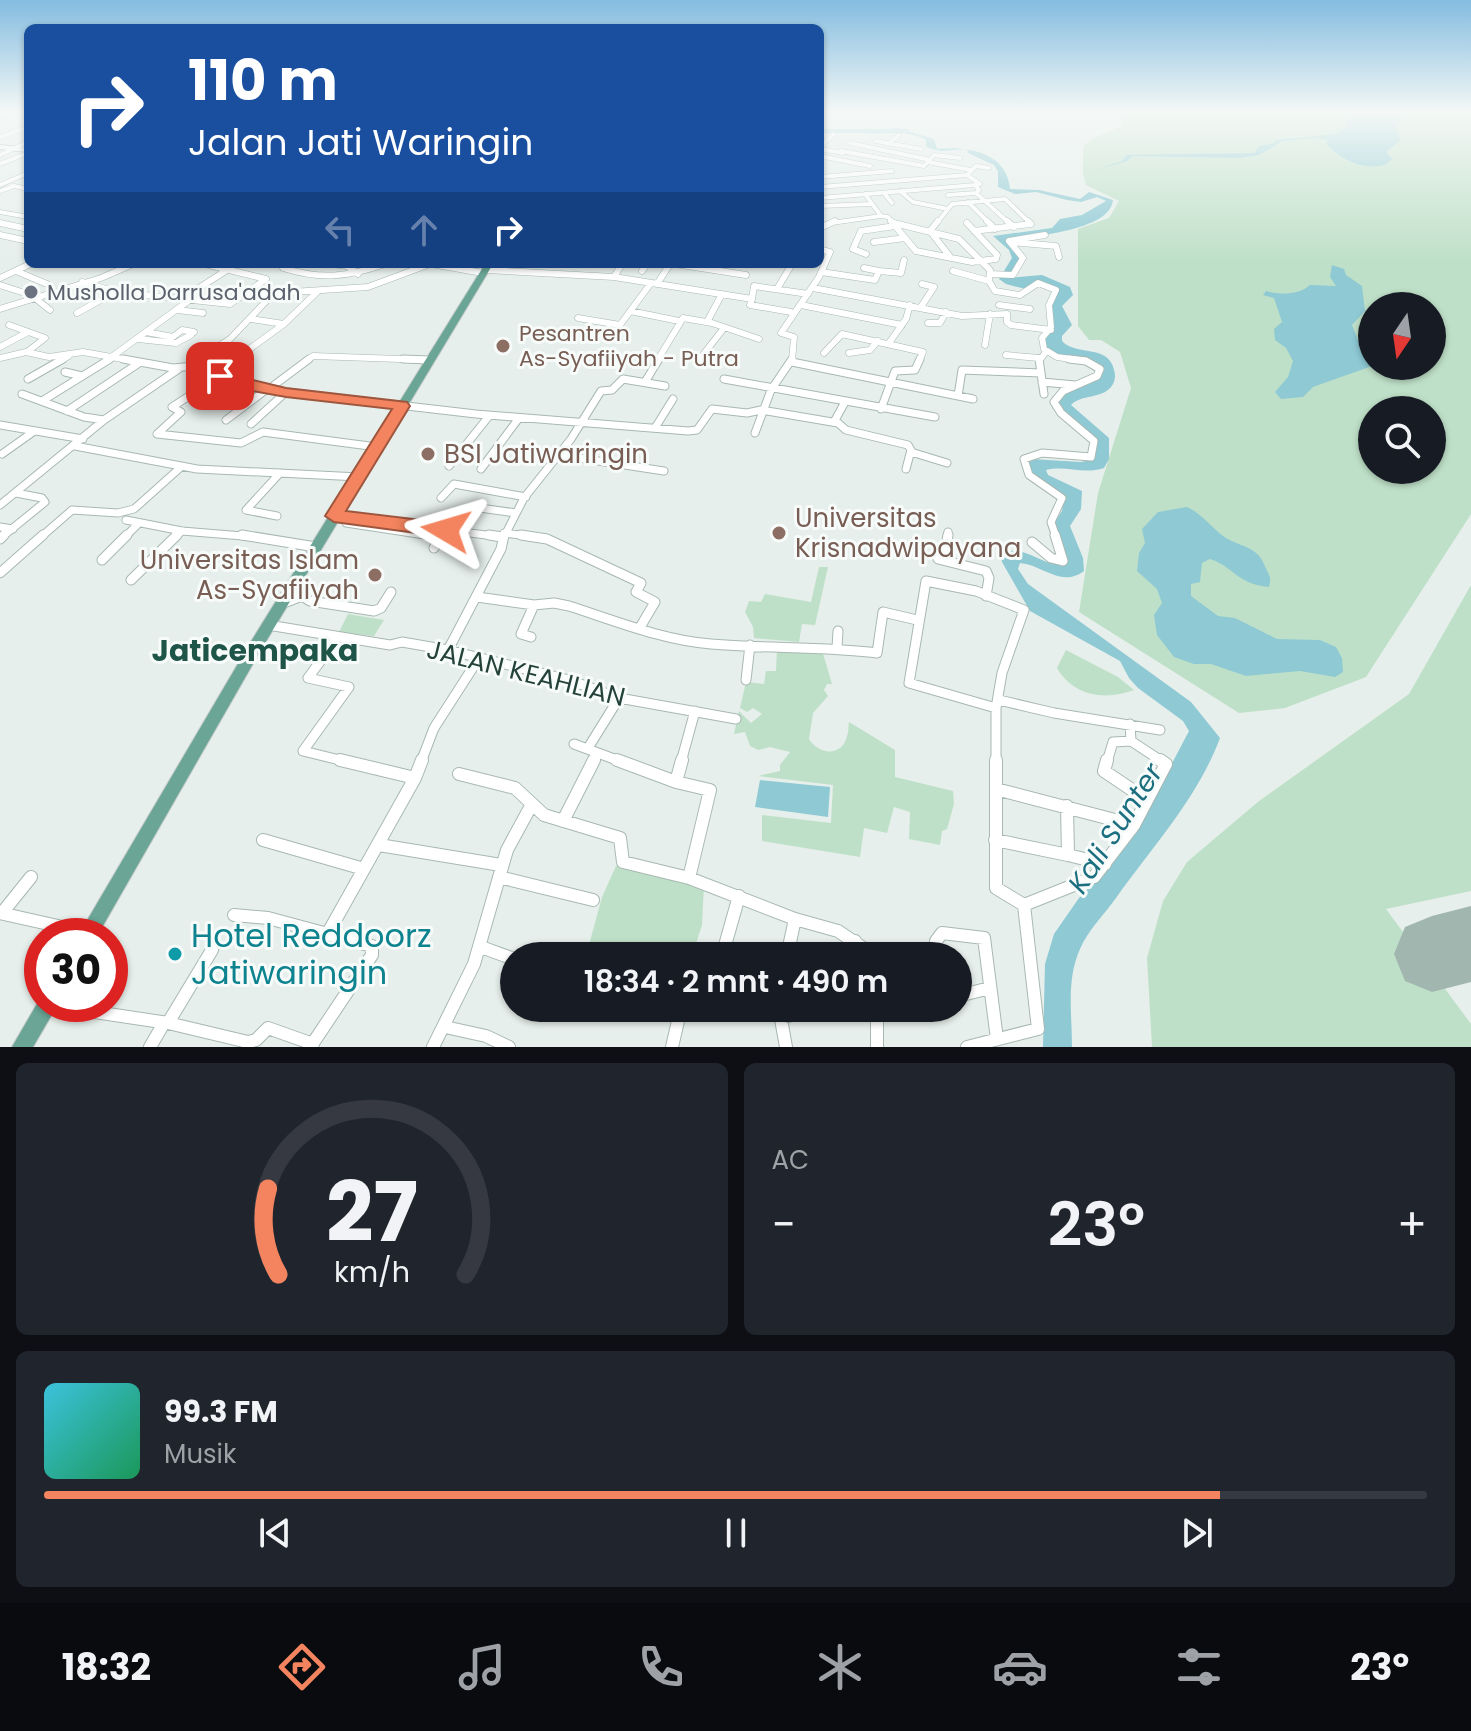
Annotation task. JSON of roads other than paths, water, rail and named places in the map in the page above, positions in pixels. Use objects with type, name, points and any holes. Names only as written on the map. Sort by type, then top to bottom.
[{"type":"main road","points":[[97,918],[268,625],[316,547],[340,519],[359,477],[486,269]]},
{"type":"main road","points":[[22,1047],[37,1022]]},
{"type":"street","points":[[856,162],[870,166]]},
{"type":"street","points":[[868,162],[874,172]]},
{"type":"street","points":[[885,162],[908,191]]},
{"type":"street","points":[[893,162],[924,166],[928,162]]},
{"type":"street","points":[[893,162],[923,167],[935,177]]},
{"type":"street","points":[[824,198],[980,184],[969,172],[942,162]]},
{"type":"street","points":[[906,165],[917,179]]},
{"type":"street","points":[[824,187],[935,177],[969,172],[976,166],[989,168]]},
{"type":"street","points":[[824,177],[892,171]]},
{"type":"street","points":[[0,176],[24,188]]},
{"type":"street","points":[[0,191],[24,176]]},
{"type":"street","points":[[824,179],[837,197]]},
{"type":"street","points":[[0,184],[12,183]]},
{"type":"street","points":[[975,185],[979,190],[976,193]]},
{"type":"street","points":[[900,191],[913,202],[948,209]]},
{"type":"street","points":[[884,193],[892,203]]},
{"type":"street","points":[[948,195],[976,193],[1014,227]]},
{"type":"street","points":[[865,194],[881,216]]},
{"type":"street","points":[[930,231],[952,204],[987,200],[1007,200],[1031,224],[974,231]]},
{"type":"street","points":[[968,202],[995,229]]},
{"type":"street","points":[[824,207],[872,204]]},
{"type":"street","points":[[824,209],[830,214]]},
{"type":"street","points":[[1,215],[24,216]]},
{"type":"street","points":[[1,215],[24,227]]},
{"type":"street","points":[[824,226],[837,220],[888,217],[916,251],[951,258],[994,261],[997,255],[967,223]]},
{"type":"street","points":[[866,254],[853,249],[861,231],[894,225],[959,239],[983,262],[995,291],[992,298],[1007,314],[1007,322],[1051,330]]},
{"type":"street","points":[[930,231],[951,258]]},
{"type":"street","points":[[0,235],[24,241]]},
{"type":"street","points":[[1009,242],[1013,238],[1045,235]]},
{"type":"street","points":[[874,242],[905,238]]},
{"type":"street","points":[[0,245],[14,239]]},
{"type":"street","points":[[1009,242],[1056,242],[1059,257]]},
{"type":"street","points":[[953,271],[990,278],[1011,275],[1020,268],[1023,258],[1009,242]]},
{"type":"street","points":[[824,250],[830,252],[824,265]]},
{"type":"street","points":[[864,268],[901,273],[904,260]]},
{"type":"street","points":[[0,278],[24,267]]},
{"type":"street","points":[[0,309],[31,295],[112,274],[123,268]]},
{"type":"street","points":[[42,401],[113,357],[177,310],[188,298],[227,268],[266,278],[247,295],[230,304],[188,298],[116,292],[82,282]]},
{"type":"street","points":[[283,268],[331,279],[374,268]]},
{"type":"street","points":[[348,268],[358,274]]},
{"type":"street","points":[[247,295],[271,296],[368,287],[420,268]]},
{"type":"street","points":[[614,277],[620,268]]},
{"type":"street","points":[[578,318],[620,325],[668,268]]},
{"type":"street","points":[[699,268],[746,275]]},
{"type":"street","points":[[777,289],[793,268]]},
{"type":"street","points":[[755,433],[761,410],[792,362],[794,337],[781,332],[823,268]]},
{"type":"street","points":[[486,269],[614,277],[752,299]]},
{"type":"street","points":[[16,271],[47,284]]},
{"type":"street","points":[[821,272],[874,280],[879,271]]},
{"type":"street","points":[[995,291],[1020,295],[1038,283],[1056,290],[1049,305],[1051,330]]},
{"type":"street","points":[[921,307],[934,287],[922,284]]},
{"type":"street","points":[[0,285],[31,295],[50,310]]},
{"type":"street","points":[[791,312],[750,305],[752,286],[910,305],[965,317],[1007,314]]},
{"type":"street","points":[[0,294],[12,289]]},
{"type":"street","points":[[77,313],[116,292]]},
{"type":"street","points":[[317,292],[284,324],[172,407],[181,412],[157,434],[241,443],[263,432],[377,447]]},
{"type":"street","points":[[707,322],[722,294]]},
{"type":"street","points":[[0,505],[104,420],[230,339],[271,296]]},
{"type":"street","points":[[801,305],[902,325]]},
{"type":"street","points":[[889,343],[902,325],[910,305]]},
{"type":"street","points":[[999,305],[1030,309]]},
{"type":"street","points":[[664,318],[670,308]]},
{"type":"street","points":[[177,310],[203,313]]},
{"type":"street","points":[[630,311],[679,321]]},
{"type":"street","points":[[928,323],[940,323],[946,312]]},
{"type":"street","points":[[985,345],[990,314]]},
{"type":"street","points":[[645,382],[679,321],[686,317],[759,339]]},
{"type":"street","points":[[251,319],[284,324]]},
{"type":"street","points":[[9,325],[45,340],[26,352]]},
{"type":"street","points":[[692,358],[699,360],[724,328]]},
{"type":"street","points":[[137,339],[176,343],[192,334],[182,330],[173,337],[146,332]]},
{"type":"street","points":[[1032,542],[1051,558],[1063,561],[1051,522],[1062,498],[1029,475],[1024,464],[1027,456],[1037,453],[1091,457],[1094,441],[1061,413],[1054,402],[1063,391],[1097,376],[1098,367],[1087,360],[1061,359],[1046,352],[1042,338],[1051,330]]},
{"type":"street","points":[[0,347],[28,332]]},
{"type":"street","points":[[824,353],[839,334],[924,353],[915,370],[895,371],[881,409]]},
{"type":"street","points":[[849,353],[870,350],[878,341]]},
{"type":"street","points":[[0,358],[26,352],[69,356]]},
{"type":"street","points":[[28,379],[69,356],[83,352],[139,363],[184,367],[286,392],[489,416],[696,431],[712,409],[751,414],[761,410],[841,423],[846,430],[908,445],[911,452],[906,469]]},
{"type":"street","points":[[1006,355],[1039,358],[1046,352]]},
{"type":"street","points":[[226,420],[313,356],[429,360]]},
{"type":"street","points":[[1039,358],[1044,394]]},
{"type":"street","points":[[792,362],[973,399]]},
{"type":"street","points":[[67,411],[139,363]]},
{"type":"street","points":[[850,375],[855,364]]},
{"type":"street","points":[[958,396],[962,370],[1079,385]]},
{"type":"street","points":[[65,372],[82,376]]},
{"type":"street","points":[[448,650],[501,549],[503,535],[526,497],[559,455],[602,390],[612,390],[623,379],[665,386]]},
{"type":"street","points":[[724,379],[935,417]]},
{"type":"street","points":[[251,424],[286,392]]},
{"type":"street","points":[[22,394],[67,411],[104,420]]},
{"type":"street","points":[[655,428],[673,399]]},
{"type":"street","points":[[834,422],[845,402]]},
{"type":"street","points":[[449,466],[489,416]]},
{"type":"street","points":[[481,469],[519,418]]},
{"type":"street","points":[[0,425],[83,439]]},
{"type":"street","points":[[2,454],[33,432]]},
{"type":"street","points":[[75,446],[181,467],[359,477]]},
{"type":"street","points":[[911,452],[947,463]]},
{"type":"street","points":[[559,455],[664,471]]},
{"type":"street","points":[[0,573],[4,566],[72,510],[118,513],[134,509],[181,467]]},
{"type":"street","points":[[277,516],[246,510],[280,473]]},
{"type":"street","points":[[441,498],[454,484],[526,497]]},
{"type":"street","points":[[0,539],[45,502],[42,498],[8,496]]},
{"type":"street","points":[[480,508],[518,510]]},
{"type":"street","points":[[340,519],[542,538],[641,583],[636,592],[655,602],[639,629]]},
{"type":"street","points":[[340,519],[436,535],[439,539],[434,548]]},
{"type":"street","points":[[126,520],[182,531],[233,534],[316,547]]},
{"type":"street","points":[[102,560],[139,523]]},
{"type":"street","points":[[0,527],[13,529]]},
{"type":"street","points":[[131,580],[182,531]]},
{"type":"street","points":[[948,532],[941,560],[986,571],[989,578],[986,596]]},
{"type":"street","points":[[1147,800],[1104,771],[1113,742],[1131,741],[1166,764],[1134,825],[1105,864],[1088,880],[1024,905],[996,890],[998,704],[1002,673],[1025,612],[1024,608],[986,596],[936,581],[926,581],[917,620],[909,683],[998,704],[1160,730]]},
{"type":"street","points":[[281,604],[302,596],[310,601],[374,611],[381,608],[391,592]]},
{"type":"street","points":[[477,597],[534,605],[554,603],[569,606],[639,629],[710,644],[837,648],[877,653],[883,612],[917,620]]},
{"type":"street","points":[[531,637],[521,634],[534,605]]},
{"type":"street","name":"JALAN KEAHLIAN","points":[[268,625],[390,645],[402,642],[448,650],[569,680],[619,698],[736,719]]},
{"type":"street","points":[[837,648],[838,631]]},
{"type":"street","points":[[338,637],[308,678],[349,687],[303,751],[415,778]]},
{"type":"street","points":[[746,680],[750,645]]},
{"type":"street","points":[[328,933],[415,778],[434,728],[479,658]]},
{"type":"street","points":[[563,821],[592,750],[619,698]]},
{"type":"street","points":[[676,782],[695,711]]},
{"type":"street","points":[[1130,724],[1131,741]]},
{"type":"street","points":[[574,744],[676,782],[710,790],[689,878]]},
{"type":"street","points":[[459,774],[515,788],[544,815],[620,838],[623,862],[689,878],[795,919],[838,931],[855,941]]},
{"type":"street","points":[[996,789],[1134,825]]},
{"type":"street","points":[[433,1047],[481,947],[500,871],[514,831],[532,804]]},
{"type":"street","points":[[1067,806],[1068,855]]},
{"type":"street","points":[[263,840],[364,869]]},
{"type":"street","points":[[995,840],[1105,864]]},
{"type":"street","points":[[379,845],[500,871],[593,900]]},
{"type":"street","points":[[24,919],[1,913],[31,877]]},
{"type":"street","points":[[726,942],[739,896]]},
{"type":"street","points":[[967,1047],[1038,1029],[1024,905]]},
{"type":"street","points":[[128,1017],[248,1042],[256,1040],[268,1028],[312,1045],[373,950],[366,944],[328,933],[268,918],[234,915]]},
{"type":"street","points":[[790,942],[795,919]]},
{"type":"street","points":[[936,942],[942,933],[956,932],[984,938],[997,1039]]},
{"type":"street","points":[[481,947],[500,954]]},
{"type":"street","points":[[150,1047],[212,950]]},
{"type":"street","points":[[972,992],[990,988]]},
{"type":"street","points":[[672,1047],[678,1022]]},
{"type":"street","points":[[782,1022],[786,1047]]},
{"type":"street","points":[[877,1022],[877,1047]]},
{"type":"street","points":[[445,1027],[486,1036],[509,1047]]},
{"type":"water","points":[[987,162],[996,162],[1002,167],[1010,189],[1039,190],[1080,199],[1089,192],[1113,200],[1109,210],[1099,219],[1085,225],[1009,241],[1022,256],[1009,278],[1042,275],[1070,287],[1073,295],[1062,306],[1072,325],[1062,336],[1062,341],[1106,357],[1115,374],[1107,391],[1071,405],[1109,438],[1109,459],[1104,468],[1089,471],[1046,470],[1048,475],[1082,491],[1081,509],[1070,526],[1083,558],[1084,571],[1068,577],[1020,563],[1018,569],[1028,584],[1191,702],[1220,738],[1187,802],[1083,942],[1071,985],[1072,1047],[1043,1047],[1045,964],[1054,934],[1079,898],[1116,859],[1146,813],[1189,731],[1183,721],[1138,688],[1120,661],[1030,611],[1002,562],[1001,554],[1018,551],[1050,563],[1067,563],[1052,526],[1062,511],[1064,498],[1026,469],[1031,459],[1081,462],[1095,459],[1096,440],[1058,410],[1055,398],[1092,378],[1098,367],[1050,355],[1042,338],[1051,329],[1048,312],[1057,293],[1038,283],[1029,290],[999,279],[1012,258],[1009,250],[993,236],[1052,228],[1060,219],[1082,215],[1106,201],[1097,197],[1081,202],[1036,192],[1015,194],[998,187],[998,171]]},
{"type":"water","points":[[1352,162],[1389,162],[1376,166]]},
{"type":"water","points":[[1332,265],[1344,269],[1346,275],[1362,286],[1363,292],[1358,292],[1358,319],[1352,325],[1358,340],[1358,371],[1313,387],[1303,397],[1281,399],[1275,392],[1288,377],[1293,361],[1286,348],[1275,340],[1274,329],[1282,322],[1274,298],[1263,295],[1266,291],[1295,292],[1310,285],[1336,286],[1330,277]]},
{"type":"water","points":[[1187,507],[1229,540],[1256,553],[1270,579],[1269,587],[1258,585],[1210,559],[1202,563],[1200,582],[1191,584],[1191,596],[1218,616],[1235,618],[1277,639],[1320,640],[1336,647],[1342,658],[1343,672],[1335,677],[1300,671],[1246,676],[1211,664],[1194,664],[1174,657],[1157,635],[1154,615],[1162,603],[1157,589],[1137,571],[1139,553],[1145,543],[1142,529],[1158,512]]},
{"type":"water","points":[[760,780],[830,787],[828,817],[755,807]]},
{"type":"place","name":"Musholla Darrusa'adah","points":[[31,292]]},
{"type":"place","name":"Pesantren As-Syafiiyah - Putra","points":[[503,346]]},
{"type":"place","name":"BSI Jatiwaringin","points":[[428,454]]},
{"type":"place","name":"Universitas Krisnadwipayana","points":[[779,533]]},
{"type":"place","name":"Universitas Islam As-Syafiiyah","points":[[375,575]]},
{"type":"place","name":"Hotel Reddoorz Jatiwaringin","points":[[175,954]]},
{"type":"district","name":"Jaticempaka","points":[[255,651]]},
{"type":"water label","name":"Kali Sunter","points":[[1115,828]]}]
